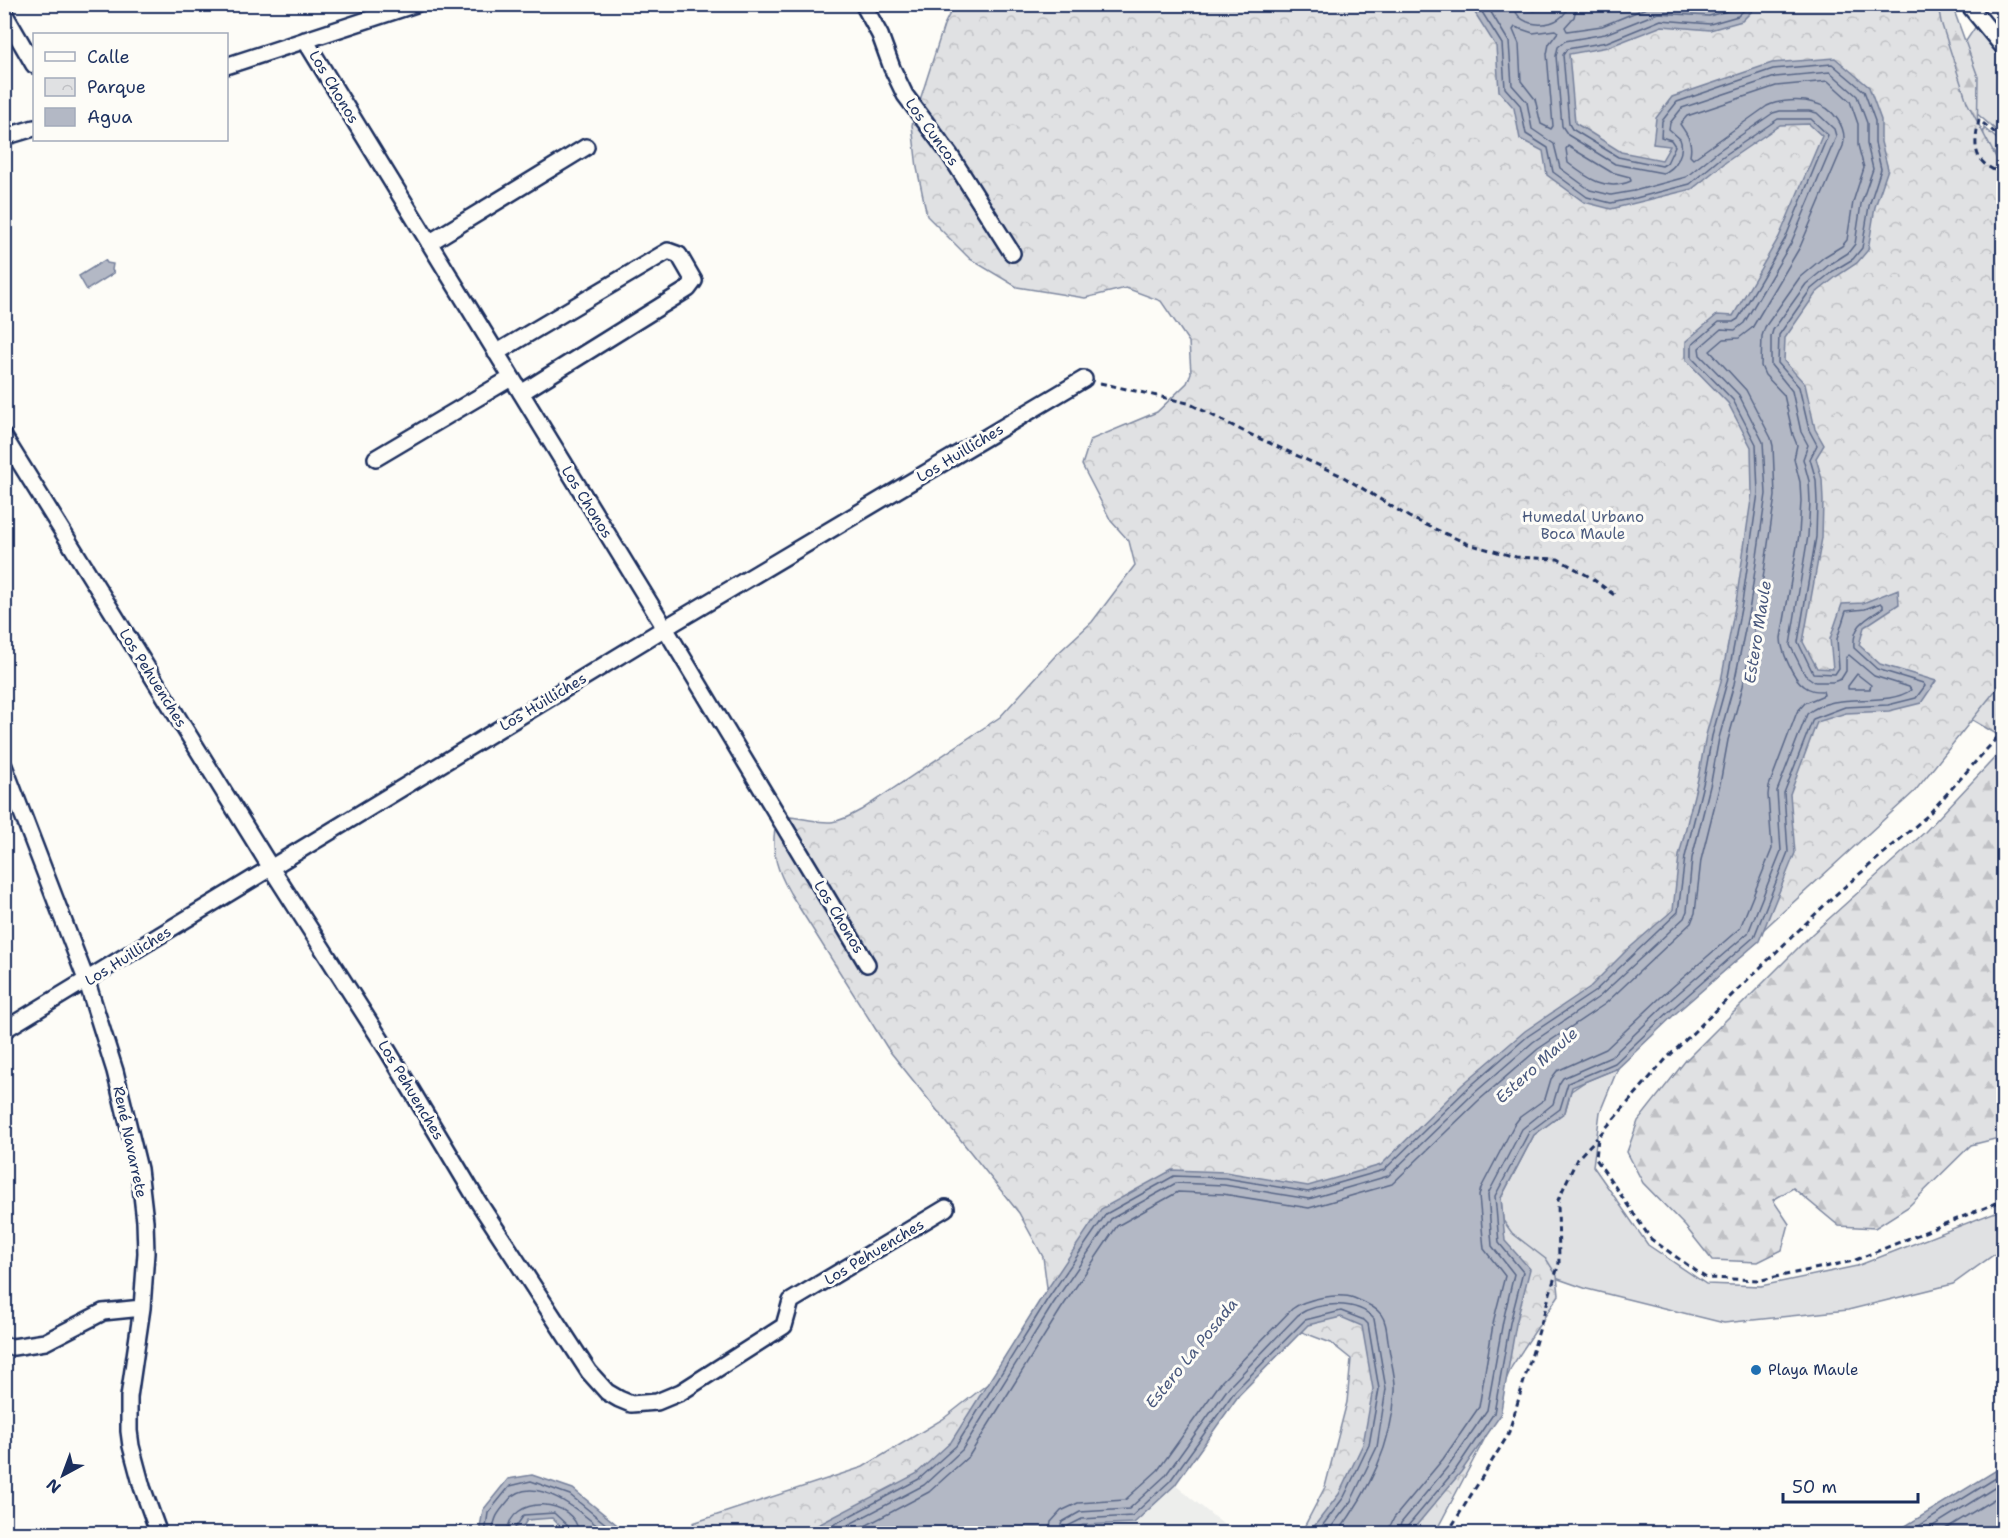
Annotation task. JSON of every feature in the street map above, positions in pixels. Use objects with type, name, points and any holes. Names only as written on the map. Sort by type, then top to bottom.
[{"type":"street","points":[[228,65],[416,4]]},
{"type":"street","name":"Los Cuncos","points":[[863,4],[880,35],[905,95],[950,155],[1012,253]]},
{"type":"street","points":[[1968,4],[2004,48]]},
{"type":"street","points":[[4,13],[33,63]]},
{"type":"street","name":"Los Chonos","points":[[305,40],[665,628],[867,964]]},
{"type":"street","points":[[4,137],[33,128]]},
{"type":"street","points":[[429,243],[586,147]]},
{"type":"street","points":[[496,353],[668,251],[679,255],[694,281],[688,289],[521,393]]},
{"type":"street","points":[[376,458],[511,378]]},
{"type":"street","name":"Los Huilliches","points":[[4,1030],[87,982],[665,628],[1084,379]]},
{"type":"street","name":"Los Pehuenches","points":[[4,437],[271,868],[388,1051],[477,1200],[589,1371],[607,1392],[632,1404],[657,1402],[681,1392],[784,1326],[792,1301],[946,1208]]},
{"type":"street","name":"René Navarrete","points":[[4,766],[87,982],[115,1071],[139,1169],[146,1253],[142,1308],[129,1397],[129,1431],[142,1488],[159,1533]]},
{"type":"street","points":[[9,1347],[45,1342],[103,1312],[142,1308]]},
{"type":"path","points":[[2004,140],[1979,120],[1976,137],[1977,155],[1985,165],[2004,174]]},
{"type":"path","points":[[1084,379],[1188,403],[1342,476],[1409,517],[1468,544],[1516,557],[1558,559],[1590,577],[1617,597]]},
{"type":"path","points":[[1447,1533],[1508,1435],[1559,1263],[1558,1200],[1577,1159],[1666,1059],[1834,896],[1927,816],[2004,730]]},
{"type":"path","points":[[1598,1137],[1596,1159],[1651,1239],[1706,1278],[1761,1281],[1853,1261],[2004,1200]]},
{"type":"shaded area","points":[[1175,1485],[1234,1533],[1067,1534],[1083,1525],[1134,1522]]},
{"type":"shaded area","points":[[552,1518],[567,1533],[519,1534],[527,1520]]},
{"type":"green space","name":"Humedal Urbano Boca Maule","points":[[954,5],[1938,5],[1941,22],[1967,102],[2003,171],[2003,681],[1915,791],[1634,1048],[1561,1098],[1523,1136],[1495,1200],[1502,1219],[1512,1233],[1547,1260],[1557,1276],[1559,1295],[1512,1366],[1485,1438],[1435,1533],[1301,1533],[1325,1487],[1347,1402],[1351,1359],[1331,1343],[1302,1332],[1276,1343],[1042,1534],[699,1534],[693,1523],[863,1467],[943,1419],[999,1375],[1048,1295],[1043,1257],[1019,1213],[888,1049],[790,893],[779,870],[774,846],[775,829],[790,817],[833,822],[850,816],[1000,717],[1056,655],[1092,622],[1135,565],[1129,541],[1111,521],[1082,465],[1090,440],[1157,412],[1187,383],[1191,373],[1189,342],[1161,301],[1126,288],[1085,298],[1017,287],[970,259],[927,216],[917,168],[912,125],[944,25]]},
{"type":"green space","points":[[1875,5],[1952,5],[1978,77],[1977,149]]},
{"type":"green space","points":[[1976,26],[2003,60],[2003,136],[1975,112],[1956,56]]},
{"type":"green space","points":[[1984,128],[2003,144],[2003,161],[1983,143]]},
{"type":"green space","points":[[2003,650],[2003,738],[1957,711]]},
{"type":"green space","points":[[2003,749],[2003,1137],[1971,1145],[1908,1207],[1875,1228],[1839,1226],[1793,1188],[1773,1200],[1789,1224],[1782,1250],[1758,1262],[1712,1260],[1685,1226],[1643,1183],[1627,1152],[1638,1121],[1686,1060],[1812,934],[1925,832]]},
{"type":"green space","points":[[1618,1068],[1600,1112],[1593,1166],[1648,1245],[1706,1284],[1761,1286],[1857,1266],[2003,1209],[2003,1248],[1953,1284],[1848,1310],[1724,1323],[1587,1289],[1530,1269],[1505,1241],[1501,1198],[1534,1135],[1565,1112],[1572,1087]]},
{"type":"water","points":[[1562,4],[1758,5],[1742,21],[1710,30],[1662,26],[1608,47],[1569,54],[1575,123],[1621,152],[1662,160],[1670,146],[1653,144],[1656,118],[1672,97],[1772,63],[1835,58],[1869,87],[1881,120],[1881,142],[1888,169],[1875,207],[1868,250],[1857,263],[1816,293],[1785,338],[1784,361],[1805,384],[1815,429],[1824,445],[1816,458],[1822,479],[1822,538],[1803,642],[1817,668],[1833,669],[1830,639],[1842,604],[1863,603],[1898,589],[1899,604],[1864,627],[1859,645],[1880,664],[1936,681],[1921,703],[1889,711],[1846,713],[1817,722],[1790,794],[1795,853],[1759,941],[1676,1013],[1618,1068],[1572,1087],[1565,1112],[1534,1135],[1501,1198],[1505,1241],[1530,1269],[1516,1324],[1500,1416],[1461,1472],[1410,1533],[1309,1533],[1339,1494],[1363,1444],[1373,1389],[1362,1326],[1341,1317],[1308,1325],[1239,1395],[1175,1485],[1134,1523],[1083,1525],[1067,1534],[803,1533],[916,1474],[951,1442],[1042,1297],[1101,1209],[1172,1170],[1225,1172],[1308,1186],[1381,1165],[1462,1085],[1525,1031],[1590,987],[1626,951],[1673,910],[1679,856],[1706,735],[1721,681],[1736,602],[1752,493],[1751,447],[1728,403],[1686,360],[1686,341],[1717,315],[1733,316],[1779,237],[1822,136],[1809,124],[1780,125],[1726,162],[1692,189],[1611,209],[1584,202],[1547,175],[1543,151],[1520,139],[1514,108],[1499,91],[1496,46],[1470,5],[1523,5],[1534,11]]},
{"type":"water","points":[[105,260],[113,264],[114,273],[87,290],[79,276]]},
{"type":"water","points":[[2003,1466],[2003,1533],[1894,1533]]},
{"type":"water","points":[[532,1475],[573,1489],[627,1533],[567,1533],[552,1518],[527,1520],[519,1533],[479,1533],[483,1510],[508,1479]]},
{"type":"place","name":"Playa Maule","points":[[1756,1370]]},
{"type":"water label","name":"Estero Maule","points":[[1757,632]]},
{"type":"water label","name":"Estero Maule","points":[[1536,1065]]},
{"type":"water label","name":"Estero La Posada","points":[[1191,1353]]}]
